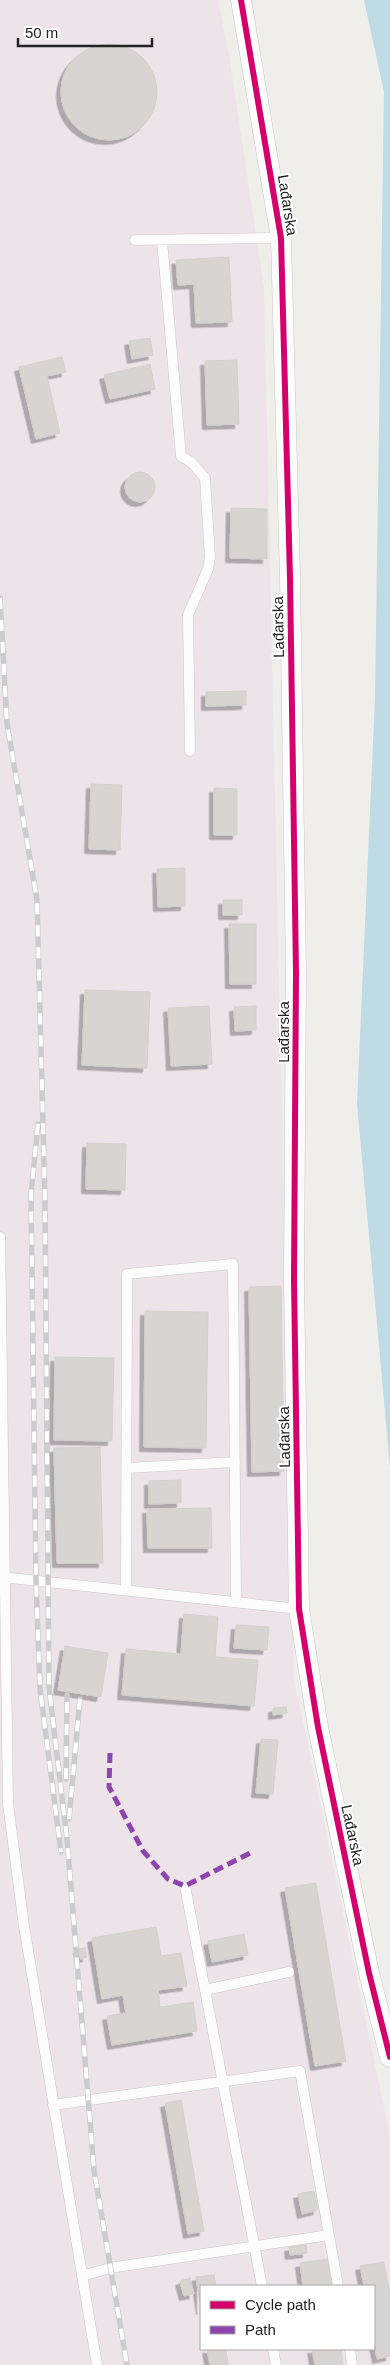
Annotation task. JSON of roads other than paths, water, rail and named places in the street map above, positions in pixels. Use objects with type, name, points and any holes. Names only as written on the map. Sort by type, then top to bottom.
[{"type":"street","name":"Lađarska","points":[[241,0],[281,238],[290,578],[294,883],[294,1280],[299,1609],[318,1727],[369,1973],[390,2058]]},
{"type":"lane","points":[[134,240],[281,238]]},
{"type":"lane","points":[[162,240],[180,456],[191,462],[205,478],[210,557],[208,569],[188,615],[190,751]]},
{"type":"lane","points":[[0,1237],[3,1577],[8,1804],[24,1926],[97,2365]]},
{"type":"lane","points":[[126,1590],[127,1274],[233,1264],[236,1602]]},
{"type":"lane","points":[[127,1468],[235,1462]]},
{"type":"lane","points":[[3,1577],[299,1609]]},
{"type":"lane","points":[[185,1886],[262,2285]]},
{"type":"lane","points":[[205,1990],[289,1972]]},
{"type":"lane","points":[[53,2105],[300,2071],[338,2285]]},
{"type":"lane","points":[[82,2276],[110,2268],[255,2244],[329,2235]]},
{"type":"lane","points":[[273,2350],[276,2365]]},
{"type":"lane","points":[[350,2350],[352,2365]]},
{"type":"water","points":[[364,0],[390,0],[390,1467],[357,1104],[375,698],[384,92]]},
{"type":"railway","points":[[0,598],[7,724],[37,900],[45,1201],[49,1687],[67,1839],[94,2170],[127,2365]]},
{"type":"railway","points":[[38,1124],[31,1194],[36,1581],[40,1689],[61,1852]]},
{"type":"railway","points":[[66,1779],[67,1695]]},
{"type":"railway","points":[[69,1819],[80,1699]]}]
